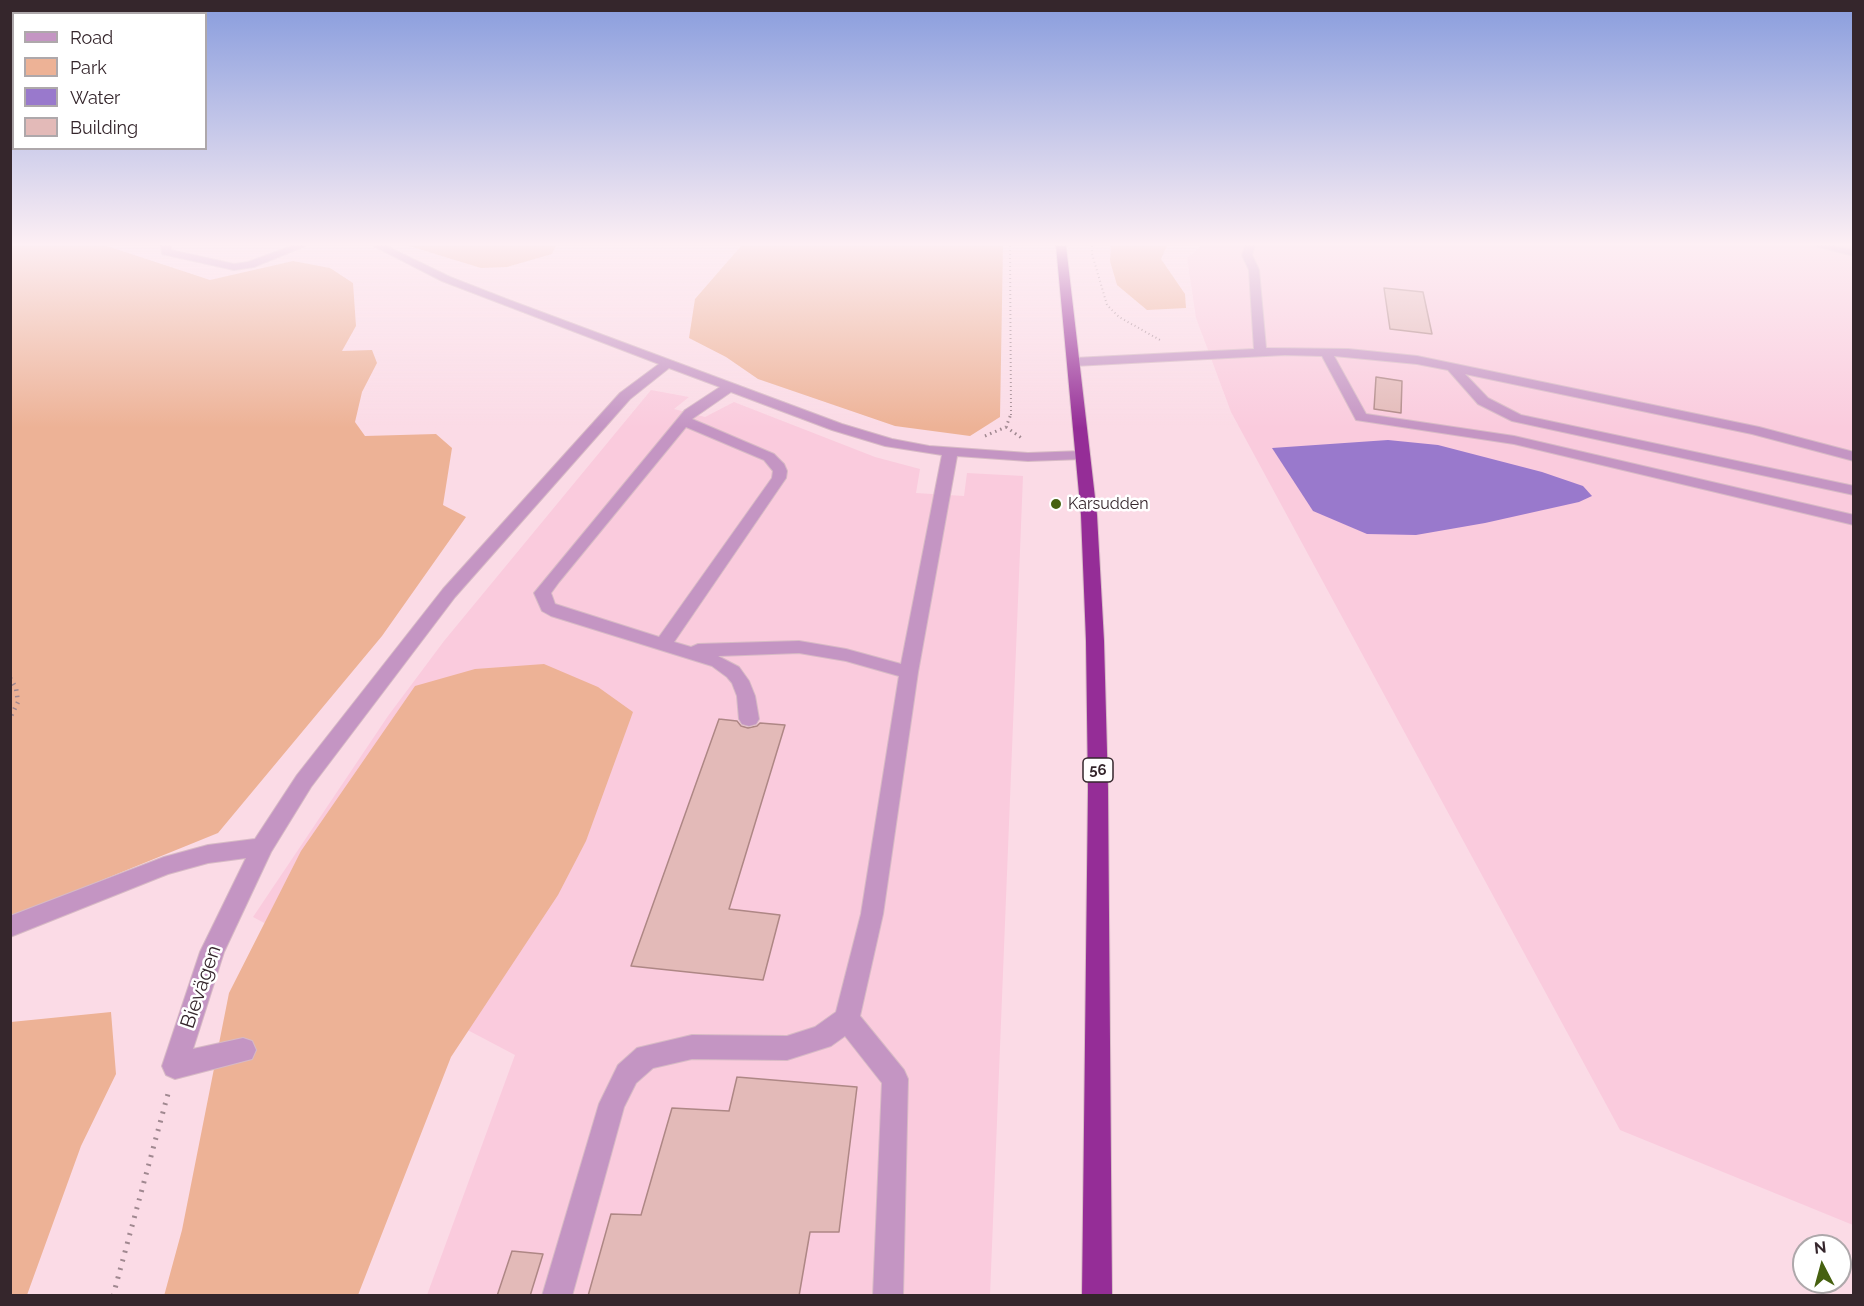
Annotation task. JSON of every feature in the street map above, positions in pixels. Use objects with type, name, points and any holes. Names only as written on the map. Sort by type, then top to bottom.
[{"type":"highway","name":"56","points":[[1068,307],[1089,515],[1095,641],[1098,766],[1097,1296]]},
{"type":"street","points":[[519,307],[729,387],[890,443],[950,453],[1029,457],[1083,455]]},
{"type":"street","points":[[1257,307],[1260,352]]},
{"type":"street","points":[[1074,362],[1260,352],[1326,352],[1417,360],[1755,430],[1854,457]]},
{"type":"street","points":[[1326,352],[1361,417],[1514,440],[1854,520]]},
{"type":"street","name":"Bievägen","points":[[175,1066],[212,952],[262,848],[304,781],[449,593],[625,396],[667,364]]},
{"type":"street","points":[[1452,367],[1483,401],[1517,418],[1854,491]]},
{"type":"street","points":[[729,387],[690,413],[542,593],[548,607],[557,612],[718,662],[733,672],[740,681],[746,696],[749,719]]},
{"type":"street","points":[[664,644],[779,478],[780,471],[770,458],[684,421]]},
{"type":"street","points":[[557,1296],[612,1104],[627,1074],[646,1057],[692,1047],[786,1048],[822,1037],[847,1019],[872,914],[909,672],[950,453]]},
{"type":"street","points":[[684,650],[799,647],[846,655],[909,672]]},
{"type":"street","points":[[10,927],[164,866],[208,854],[262,848]]},
{"type":"street","points":[[847,1019],[895,1079],[888,1296]]},
{"type":"street","points":[[175,1066],[243,1050]]},
{"type":"path","points":[[976,439],[1006,427],[1011,418],[1010,307]]},
{"type":"path","points":[[1108,307],[1111,311],[1148,334],[1190,356]]},
{"type":"path","points":[[10,678],[16,688],[18,702],[10,718]]},
{"type":"path","points":[[113,1296],[175,1066]]},
{"type":"shaded area","points":[[1194,307],[1853,307],[1853,1225],[1620,1130],[1231,412],[1196,318]]},
{"type":"shaded area","points":[[651,390],[689,397],[674,409],[705,417],[734,402],[875,457],[920,469],[916,493],[964,496],[967,473],[1023,476],[990,1295],[427,1295],[515,1055],[253,917],[388,716],[444,641]]},
{"type":"green space","points":[[11,307],[355,307],[356,326],[342,351],[372,350],[377,363],[362,392],[355,422],[365,436],[436,434],[452,448],[443,505],[466,517],[382,636],[218,833],[11,917]]},
{"type":"green space","points":[[694,307],[1002,307],[1000,417],[970,436],[895,426],[758,379],[726,357],[689,338]]},
{"type":"green space","points":[[1143,307],[1186,308],[1147,310]]},
{"type":"green space","points":[[544,664],[598,687],[633,712],[586,841],[558,895],[451,1057],[358,1295],[164,1296],[182,1230],[229,993],[301,851],[415,686],[475,669]]},
{"type":"green space","points":[[111,1012],[116,1074],[81,1146],[27,1295],[11,1295],[11,1022]]},
{"type":"water","points":[[1388,440],[1438,445],[1542,472],[1583,486],[1592,496],[1579,502],[1485,523],[1416,535],[1367,534],[1313,511],[1272,448]]},
{"type":"building","points":[[1387,307],[1426,307],[1432,334],[1390,329]]},
{"type":"building","points":[[1376,377],[1402,381],[1401,413],[1374,409]]},
{"type":"building","points":[[719,719],[737,721],[741,726],[748,728],[760,723],[785,725],[729,909],[780,915],[763,980],[631,966]]},
{"type":"building","points":[[737,1077],[857,1087],[839,1232],[810,1232],[799,1296],[588,1296],[611,1214],[641,1215],[672,1108],[729,1111]]},
{"type":"building","points":[[512,1251],[543,1254],[530,1296],[497,1296]]},
{"type":"place","name":"Karsudden","points":[[1056,504]]}]
